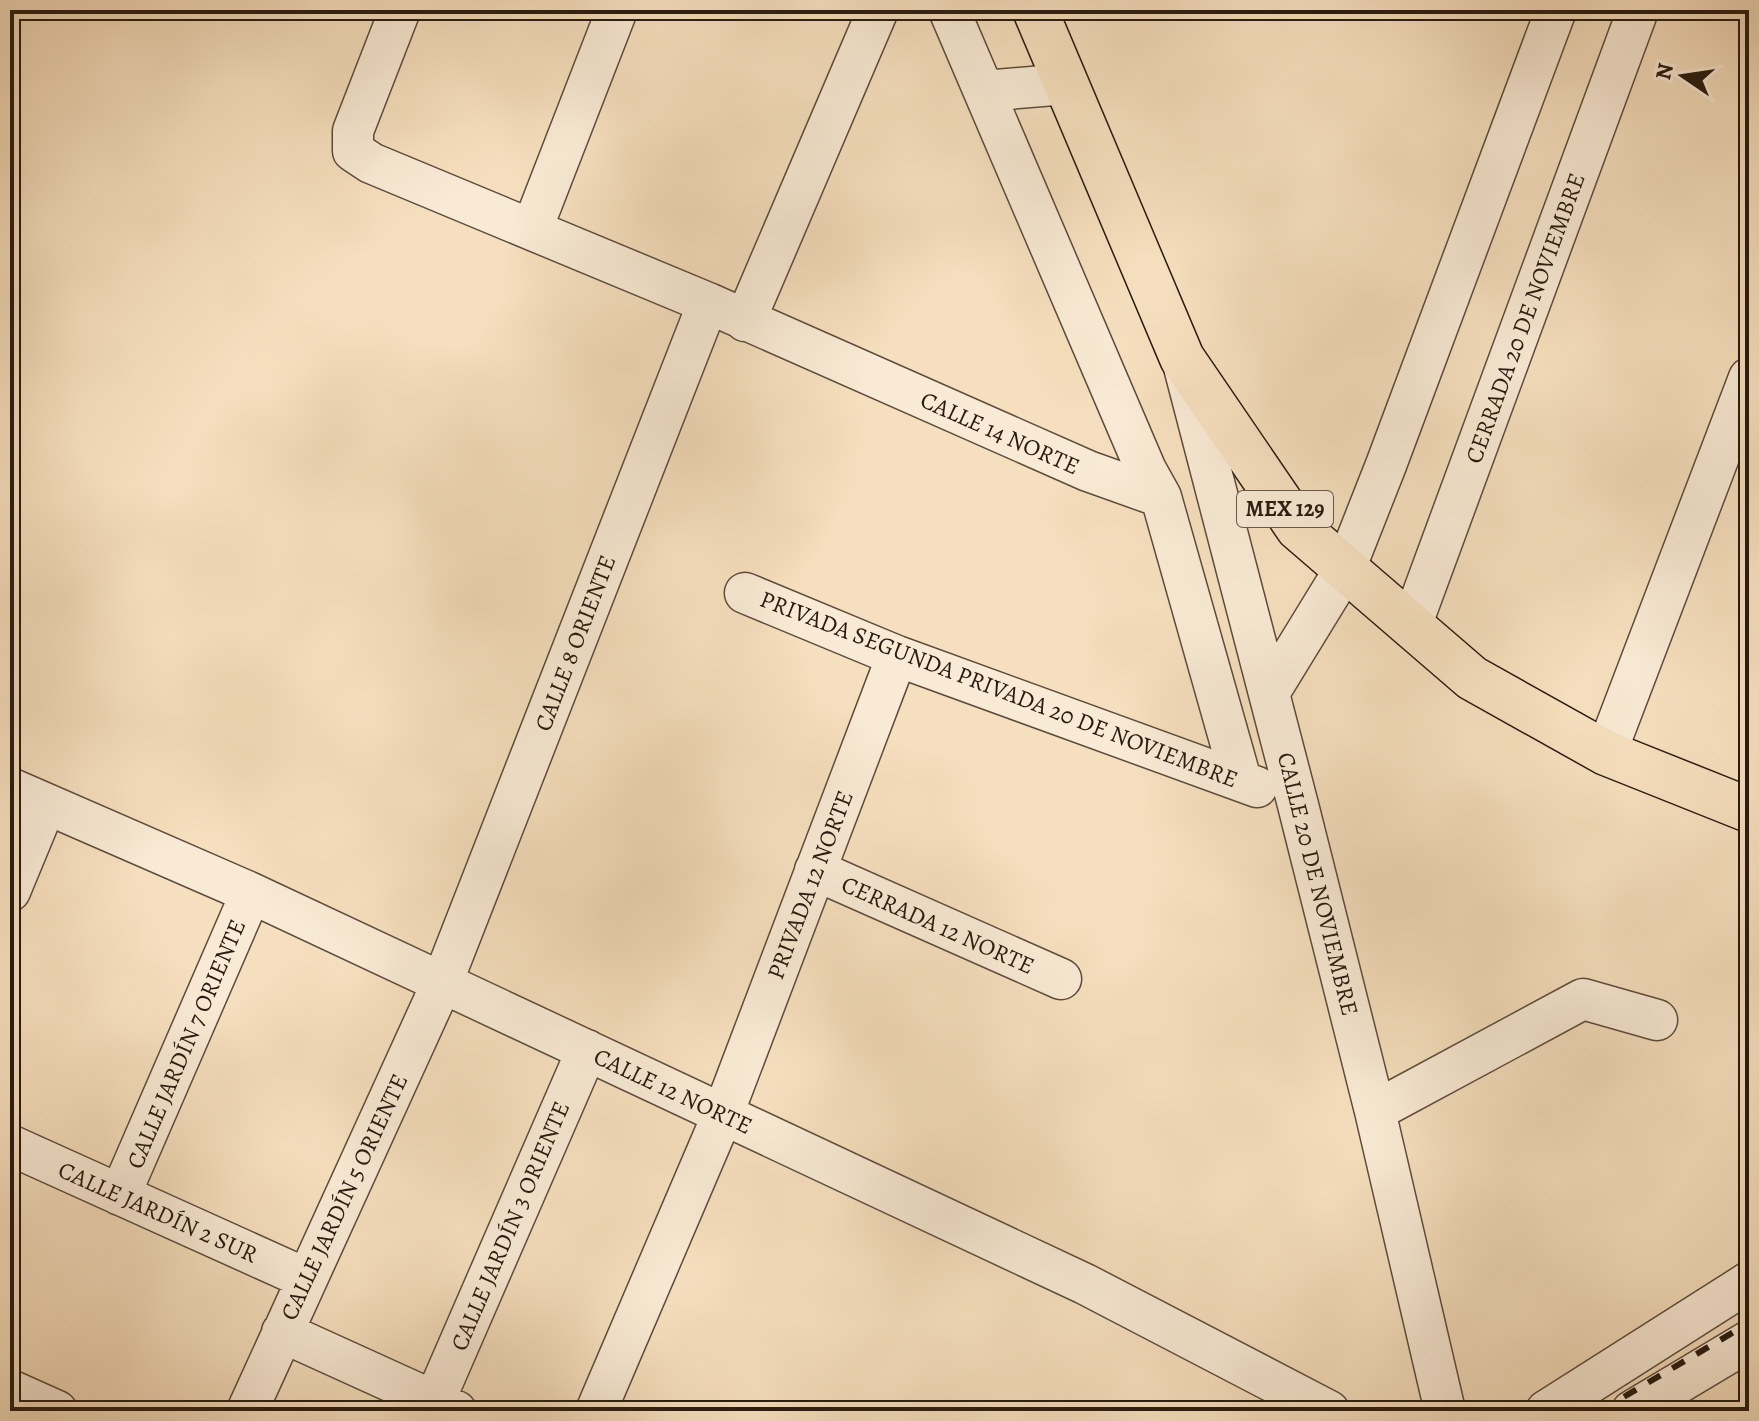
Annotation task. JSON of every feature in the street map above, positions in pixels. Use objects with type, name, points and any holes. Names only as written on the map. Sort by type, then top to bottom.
[{"type":"main road","name":"MEX 129","points":[[1035,10],[1182,358],[1298,528],[1472,678],[1606,753],[1749,810]]},
{"type":"street","name":"CALLE 14 NORTE","points":[[400,10],[353,131],[353,151],[371,163],[708,303],[1088,471],[1161,497]]},
{"type":"street","points":[[532,229],[617,10]]},
{"type":"street","points":[[745,321],[878,10]]},
{"type":"street","points":[[949,10],[1146,470],[1161,497],[1241,780]]},
{"type":"street","points":[[1269,693],[1345,569],[1556,10]]},
{"type":"street","name":"CERRADA 20 DE NOVIEMBRE","points":[[1411,626],[1638,10]]},
{"type":"street","points":[[984,91],[1066,84]]},
{"type":"street","name":"CALLE 8 ORIENTE","points":[[442,983],[708,303]]},
{"type":"street","name":"CALLE 20 DE NOVIEMBRE","points":[[1182,358],[1375,1111],[1445,1411]]},
{"type":"street","points":[[1606,753],[1749,378]]},
{"type":"street","points":[[1177,553],[1238,577]]},
{"type":"street","name":"PRIVADA SEGUNDA PRIVADA 20 DE NOVIEMBRE","points":[[745,593],[897,656],[1241,780],[1298,805]]},
{"type":"street","name":"PRIVADA 12 NORTE","points":[[596,1411],[723,1114],[897,656]]},
{"type":"street","name":"CALLE 12 NORTE","points":[[10,788],[251,893],[1085,1284],[1313,1407]]},
{"type":"street","points":[[10,891],[46,804]]},
{"type":"street","name":"CERRADA 12 NORTE","points":[[815,870],[1061,979]]},
{"type":"street","name":"CALLE JARDÍN 7 ORIENTE","points":[[120,1195],[251,893]]},
{"type":"street","name":"CALLE JARDÍN 5 ORIENTE","points":[[247,1411],[442,983]]},
{"type":"street","points":[[1375,1111],[1583,999],[1657,1020]]},
{"type":"street","name":"CALLE JARDÍN 3 ORIENTE","points":[[445,1406],[587,1050]]},
{"type":"street","name":"CALLE JARDÍN 2 SUR","points":[[10,1145],[307,1279]]},
{"type":"street","points":[[1546,1411],[1749,1282]]},
{"type":"street","points":[[282,1332],[445,1406]]},
{"type":"street","points":[[1632,1411],[1749,1341]]},
{"type":"street","points":[[10,1390],[57,1411]]},
{"type":"railway","points":[[1600,1411],[1749,1323]]}]
